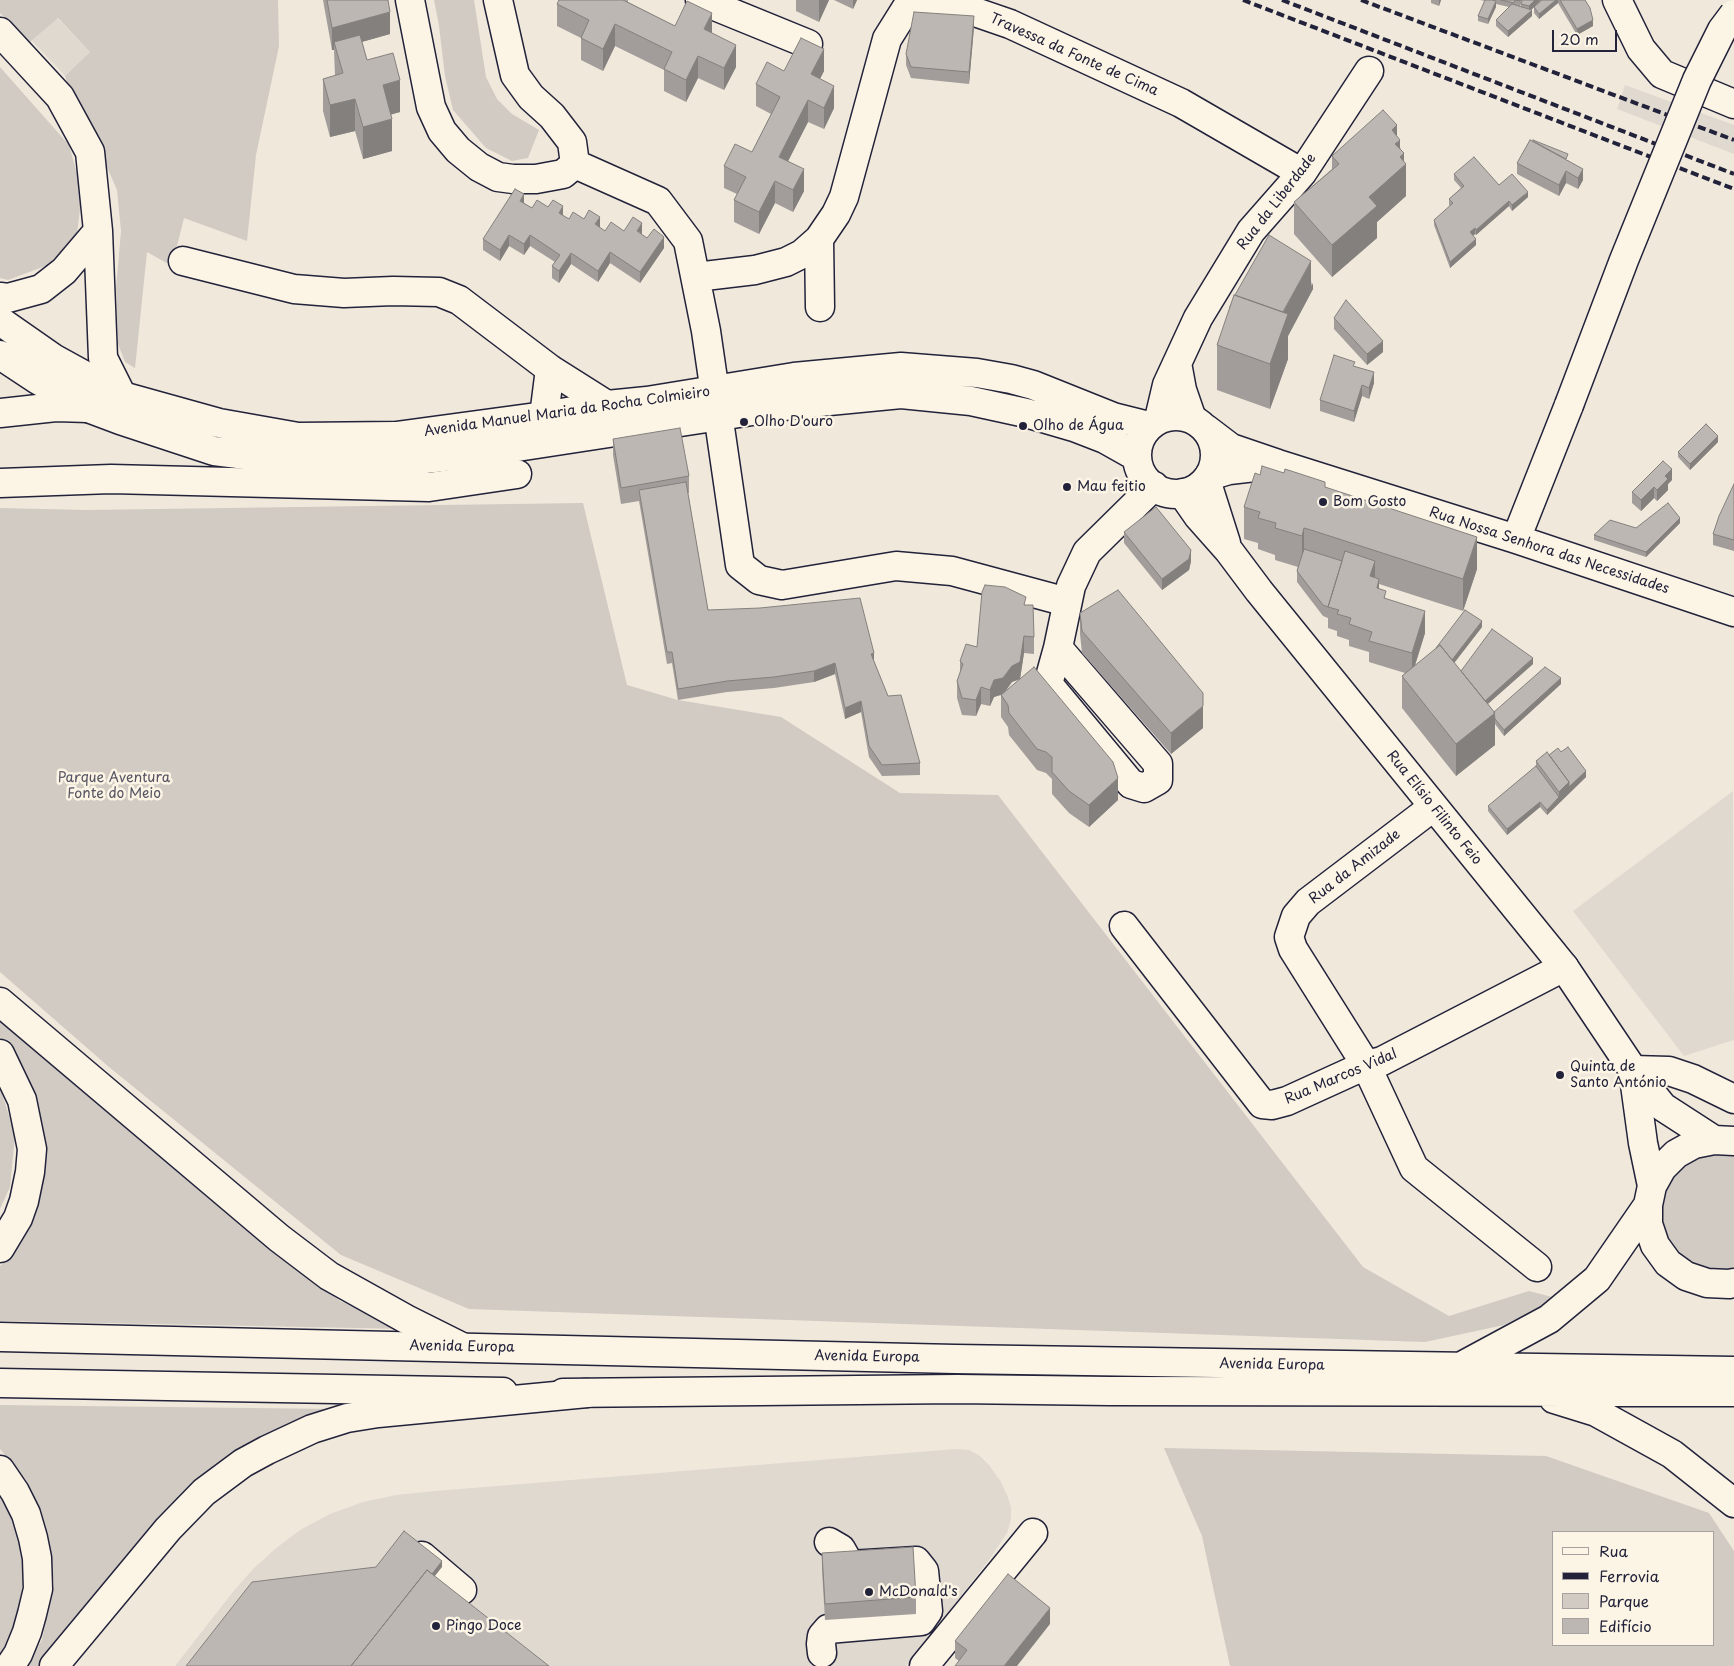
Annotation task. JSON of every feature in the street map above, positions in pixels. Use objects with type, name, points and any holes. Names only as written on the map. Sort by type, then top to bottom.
[{"type":"main road","points":[[410,0],[431,107],[442,131],[458,150],[479,167],[498,177],[513,179],[536,179],[563,174],[575,164]]},
{"type":"main road","points":[[498,0],[515,76],[531,97],[552,116],[572,142],[575,164]]},
{"type":"main road","points":[[700,0],[808,44]]},
{"type":"main road","points":[[1617,0],[1641,49],[1662,74],[1734,104]]},
{"type":"main road","name":"Travessa da Fonte de Cima","points":[[696,277],[755,270],[786,262],[802,254],[819,239],[836,214],[844,197],[887,39],[907,7],[923,3],[952,4],[1010,24],[1181,103],[1302,173]]},
{"type":"main road","points":[[1516,539],[1624,260],[1697,80],[1722,30],[1734,14]]},
{"type":"main road","points":[[0,32],[60,97],[90,152],[98,231],[102,358],[122,396]]},
{"type":"main road","name":"Rua da Liberdade","points":[[1154,423],[1167,385],[1198,318],[1251,231],[1302,173],[1369,71]]},
{"type":"main road","points":[[575,164],[658,201],[688,241],[696,277],[719,414],[740,564],[759,580],[782,585],[896,566],[952,571],[1067,602]]},
{"type":"main road","points":[[0,296],[8,298],[41,289],[64,271],[98,231]]},
{"type":"main road","points":[[819,239],[820,307]]},
{"type":"main road","points":[[183,261],[294,289],[344,293],[439,292],[458,300],[550,369],[607,405]]},
{"type":"main road","name":"Avenida Manuel Maria da Rocha Colmieiro","points":[[0,322],[53,358],[122,396],[219,423],[298,437],[396,436],[544,416],[607,405],[647,401],[719,414],[794,377],[901,367],[967,372],[1011,379],[1113,416],[1154,423]]},
{"type":"main road","name":"Avenida Manuel Maria da Rocha Colmieiro","points":[[0,355],[38,380],[88,408],[120,420],[214,451],[295,461],[399,462],[478,453],[719,414],[901,394],[971,401],[1026,413],[1074,426],[1105,439],[1137,457]]},
{"type":"main road","points":[[1178,363],[1182,390],[1199,424],[1212,440],[1215,452],[1214,465],[1207,478],[1192,490],[1182,494],[1164,492],[1154,486],[1145,478],[1137,457],[1142,435],[1154,423],[1169,416],[1181,416],[1199,424]]},
{"type":"main road","points":[[544,416],[550,369]]},
{"type":"main road","points":[[0,413],[56,407],[88,408]]},
{"type":"main road","name":"Rua Nossa Senhora das Necessidades","points":[[1199,424],[1231,448],[1516,539],[1734,612]]},
{"type":"main road","name":"Rua Nossa Senhora das Necessidades","points":[[1207,478],[1229,470],[1278,464]]},
{"type":"main road","points":[[0,484],[111,479],[429,486],[517,474]]},
{"type":"main road","name":"Rua Elísio Filinto Feio","points":[[1207,478],[1229,552]]},
{"type":"main road","points":[[1058,648],[1158,764],[1158,780],[1144,788],[1131,784],[1048,684],[1058,648],[1071,586],[1087,552],[1154,486]]},
{"type":"main road","name":"Rua Elísio Filinto Feio","points":[[1182,494],[1564,967],[1633,1070],[1663,1107],[1724,1140]]},
{"type":"main road","name":"Rua da Amizade","points":[[1433,807],[1308,902],[1296,916],[1289,937],[1293,949],[1366,1065],[1414,1168],[1537,1267]]},
{"type":"main road","name":"Rua Marcos Vidal","points":[[1124,926],[1262,1104],[1272,1105],[1287,1101],[1366,1065],[1382,1061],[1564,967]]},
{"type":"main road","points":[[0,1002],[271,1231],[329,1276],[462,1348]]},
{"type":"main road","points":[[0,1054],[22,1100],[32,1149],[30,1172],[24,1201],[18,1218],[0,1248]]},
{"type":"main road","points":[[1734,1099],[1693,1079],[1669,1071],[1633,1070],[1650,1195],[1648,1224],[1656,1245],[1668,1263],[1686,1276],[1707,1283],[1729,1284],[1734,1282]]},
{"type":"main road","points":[[1458,1368],[1549,1319],[1597,1279],[1650,1195],[1662,1168],[1676,1154],[1694,1144],[1724,1140]]},
{"type":"main road","name":"Avenida Europa","points":[[0,1337],[955,1359],[1734,1371]]},
{"type":"main road","name":"Avenida Europa","points":[[0,1383],[587,1393],[956,1389],[1734,1392]]},
{"type":"main road","points":[[1528,1391],[1596,1412],[1672,1454],[1734,1503]]},
{"type":"main road","points":[[54,1666],[168,1529],[204,1492],[243,1463],[267,1450],[312,1429],[347,1418],[378,1413],[587,1393]]},
{"type":"main road","points":[[0,1470],[15,1492],[26,1514],[33,1538],[38,1589],[27,1632],[18,1654],[10,1666]]},
{"type":"main road","points":[[924,1666],[1033,1533]]},
{"type":"main road","points":[[822,1653],[820,1644],[822,1636],[828,1629],[921,1621],[928,1612],[924,1571],[916,1561],[850,1565],[841,1549],[829,1542]]},
{"type":"main road","points":[[399,1585],[422,1556],[462,1590]]},
{"type":"shaded area","points":[[57,18],[90,52],[65,76],[32,41]]},
{"type":"shaded area","points":[[1625,85],[1734,125],[1734,154],[1617,109]]},
{"type":"shaded area","points":[[1733,791],[1734,1040],[1684,1056],[1573,911]]},
{"type":"shaded area","points":[[956,1449],[969,1450],[980,1456],[989,1465],[1001,1482],[1007,1495],[1011,1507],[1011,1519],[1007,1533],[989,1560],[906,1666],[175,1666],[232,1593],[253,1569],[275,1549],[300,1530],[330,1514],[363,1502],[396,1495],[435,1491]]},
{"type":"green space","points":[[0,0],[278,0],[279,46],[256,155],[247,241],[184,218],[172,266],[147,252],[135,368],[125,362],[118,344],[116,288],[121,231],[117,190],[95,140],[71,95],[65,76],[90,52],[58,18],[28,44],[0,13]]},
{"type":"green space","points":[[434,0],[474,0],[486,77],[497,99],[512,114],[539,130],[528,158],[512,161],[486,148],[453,110],[445,76]]},
{"type":"green space","points":[[0,67],[69,145],[82,192],[77,234],[48,265],[8,280],[0,278]]},
{"type":"green space","name":"Parque Aventura Fonte do Meio","points":[[583,503],[627,685],[678,700],[781,717],[900,793],[998,795],[1363,1267],[1449,1316],[1529,1291],[1556,1298],[1504,1325],[1425,1342],[469,1309],[341,1255],[109,1067],[0,972],[0,508],[86,510]]},
{"type":"green space","points":[[0,1019],[265,1243],[340,1301],[406,1329],[0,1321],[0,1266],[14,1252],[39,1192],[16,1058],[0,1037]]},
{"type":"green space","points":[[0,1087],[15,1135],[10,1187],[0,1209]]},
{"type":"green space","points":[[1720,1152],[1734,1154],[1734,1268],[1717,1271],[1697,1266],[1679,1255],[1667,1239],[1660,1219],[1661,1199],[1668,1180],[1682,1165],[1699,1155]]},
{"type":"green space","points":[[0,1405],[336,1409],[130,1555],[40,1666],[25,1666],[42,1640],[54,1585],[49,1538],[26,1480],[0,1449]]},
{"type":"green space","points":[[1164,1448],[1546,1456],[1709,1513],[1734,1551],[1734,1666],[1230,1666],[1202,1536]]},
{"type":"green space","points":[[0,1493],[14,1514],[26,1556],[21,1598],[13,1633],[0,1656]]},
{"type":"building","points":[[327,0],[388,0],[390,12],[332,28]]},
{"type":"building","points":[[559,0],[623,0],[675,26],[687,1],[712,13],[704,29],[736,45],[724,68],[698,56],[686,80],[664,69],[672,52],[615,24],[603,49],[581,38],[589,20],[557,4]]},
{"type":"building","points":[[1485,0],[1496,1],[1488,19],[1478,16]]},
{"type":"building","points":[[1501,0],[1515,0],[1514,3]]},
{"type":"building","points":[[1522,0],[1535,0],[1529,6],[1521,4]]},
{"type":"building","points":[[1542,0],[1556,0],[1539,14],[1534,7]]},
{"type":"building","points":[[1560,0],[1585,0],[1590,8],[1593,20],[1577,29]]},
{"type":"building","points":[[1512,4],[1532,10],[1508,31],[1496,20]]},
{"type":"building","points":[[914,12],[974,16],[969,72],[911,67],[906,54]]},
{"type":"building","points":[[360,35],[367,60],[393,53],[400,80],[383,85],[392,119],[363,127],[355,99],[330,105],[323,79],[343,73],[334,42]]},
{"type":"building","points":[[801,38],[824,49],[811,74],[834,86],[824,108],[808,100],[779,157],[804,169],[793,190],[775,181],[759,212],[734,200],[746,177],[724,166],[735,144],[752,152],[780,97],[756,84],[767,62],[784,71]]},
{"type":"building","points":[[1383,110],[1397,125],[1392,130],[1400,140],[1395,144],[1404,153],[1400,157],[1406,164],[1369,197],[1377,206],[1332,245],[1294,202],[1339,164],[1332,156]]},
{"type":"building","points":[[1530,140],[1583,169],[1578,178],[1566,171],[1559,185],[1517,163]]},
{"type":"building","points":[[1533,141],[1568,154],[1566,159]]},
{"type":"building","points":[[1474,157],[1499,185],[1512,174],[1528,192],[1512,205],[1509,201],[1476,230],[1475,228],[1470,232],[1476,239],[1450,262],[1434,220],[1453,203],[1449,199],[1464,186],[1454,174]]},
{"type":"building","points":[[515,189],[524,194],[520,201],[532,208],[537,200],[548,207],[553,200],[563,206],[559,213],[569,219],[573,212],[584,219],[589,210],[600,217],[595,224],[605,231],[611,222],[624,231],[633,217],[642,223],[637,231],[647,238],[654,229],[664,237],[640,272],[610,252],[598,271],[571,253],[559,271],[552,266],[560,255],[530,235],[524,244],[509,235],[500,250],[483,239]]},
{"type":"building","points":[[1269,235],[1311,261],[1283,312],[1235,295]]},
{"type":"building","points":[[1234,295],[1288,314],[1270,364],[1217,345]]},
{"type":"building","points":[[1346,300],[1383,341],[1367,354],[1334,318]]},
{"type":"building","points":[[1334,355],[1355,362],[1353,366],[1374,372],[1369,388],[1362,385],[1354,411],[1320,400]]},
{"type":"building","points":[[1706,424],[1718,436],[1690,464],[1678,452]]},
{"type":"building","points":[[680,428],[689,476],[621,488],[613,439]]},
{"type":"building","points":[[1663,461],[1672,469],[1665,476],[1668,479],[1657,490],[1654,487],[1641,500],[1632,492]]},
{"type":"building","points":[[1262,466],[1284,473],[1285,469],[1325,482],[1325,487],[1477,537],[1463,579],[1304,528],[1302,536],[1275,528],[1276,523],[1258,518],[1260,512],[1244,507],[1255,473],[1260,475]]},
{"type":"building","points":[[686,482],[708,610],[760,608],[860,598],[874,653],[871,654],[888,696],[901,695],[920,763],[882,765],[869,746],[861,701],[845,708],[835,663],[814,671],[727,681],[678,689],[672,652],[667,652],[639,490]]},
{"type":"building","points":[[1734,484],[1734,540],[1713,534]]},
{"type":"building","points":[[1668,503],[1680,518],[1646,552],[1594,535],[1610,520],[1636,528]]},
{"type":"building","points":[[1156,507],[1191,550],[1189,559],[1162,579],[1124,532]]},
{"type":"building","points":[[1304,549],[1342,561],[1328,607],[1323,605],[1297,571]]},
{"type":"building","points":[[1345,551],[1375,561],[1370,576],[1379,579],[1377,588],[1386,591],[1384,598],[1425,611],[1412,653],[1369,641],[1372,632],[1349,624],[1351,618],[1337,614],[1339,610],[1328,607]]},
{"type":"building","points":[[985,585],[1005,587],[1026,597],[1024,605],[1033,605],[1034,637],[1024,636],[1020,662],[1012,666],[1003,678],[994,680],[990,690],[981,687],[976,700],[962,698],[957,681],[963,664],[960,661],[966,644],[977,647],[982,592]]},
{"type":"building","points":[[1118,590],[1203,693],[1203,706],[1171,733],[1082,631],[1080,613]]},
{"type":"building","points":[[1465,610],[1482,621],[1452,660],[1440,645],[1436,648]]},
{"type":"building","points":[[1492,629],[1533,658],[1485,701],[1461,671]]},
{"type":"building","points":[[1440,645],[1495,713],[1456,744],[1402,676]]},
{"type":"building","points":[[1034,667],[1113,762],[1118,778],[1089,805],[1069,791],[1052,772],[1052,757],[1046,752],[1037,749],[1009,713],[1008,705],[1001,695]]},
{"type":"building","points":[[1545,667],[1561,678],[1504,730],[1495,719],[1494,712]]},
{"type":"building","points":[[1568,747],[1586,771],[1569,787],[1569,782],[1549,755],[1558,748],[1561,752]]},
{"type":"building","points":[[1547,752],[1569,782],[1559,792],[1536,761]]},
{"type":"building","points":[[1536,766],[1559,797],[1547,810],[1540,802],[1507,829],[1488,806]]},
{"type":"building","points":[[404,1531],[442,1561],[432,1574],[427,1570],[351,1666],[186,1666],[252,1582],[376,1567]]},
{"type":"building","name":"McDonald's","points":[[913,1547],[916,1597],[825,1604],[822,1553]]},
{"type":"building","name":"Pingo Doce","points":[[427,1570],[549,1666],[351,1666]]},
{"type":"building","points":[[1008,1574],[1050,1608],[1004,1666],[955,1666],[967,1650],[955,1641]]},
{"type":"railway","points":[[1243,0],[1734,189]]},
{"type":"railway","points":[[1282,0],[1734,174]]},
{"type":"railway","points":[[1361,0],[1734,140]]},
{"type":"place","name":"Olho D'ouro","points":[[744,422]]},
{"type":"place","name":"Olho de Água","points":[[1023,426]]},
{"type":"place","name":"Mau feitio","points":[[1067,487]]},
{"type":"place","name":"Bom Gosto","points":[[1323,502]]},
{"type":"place","name":"Quinta de Santo António","points":[[1560,1075]]},
{"type":"place","name":"McDonald's","points":[[869,1592]]},
{"type":"place","name":"Pingo Doce","points":[[436,1626]]}]
